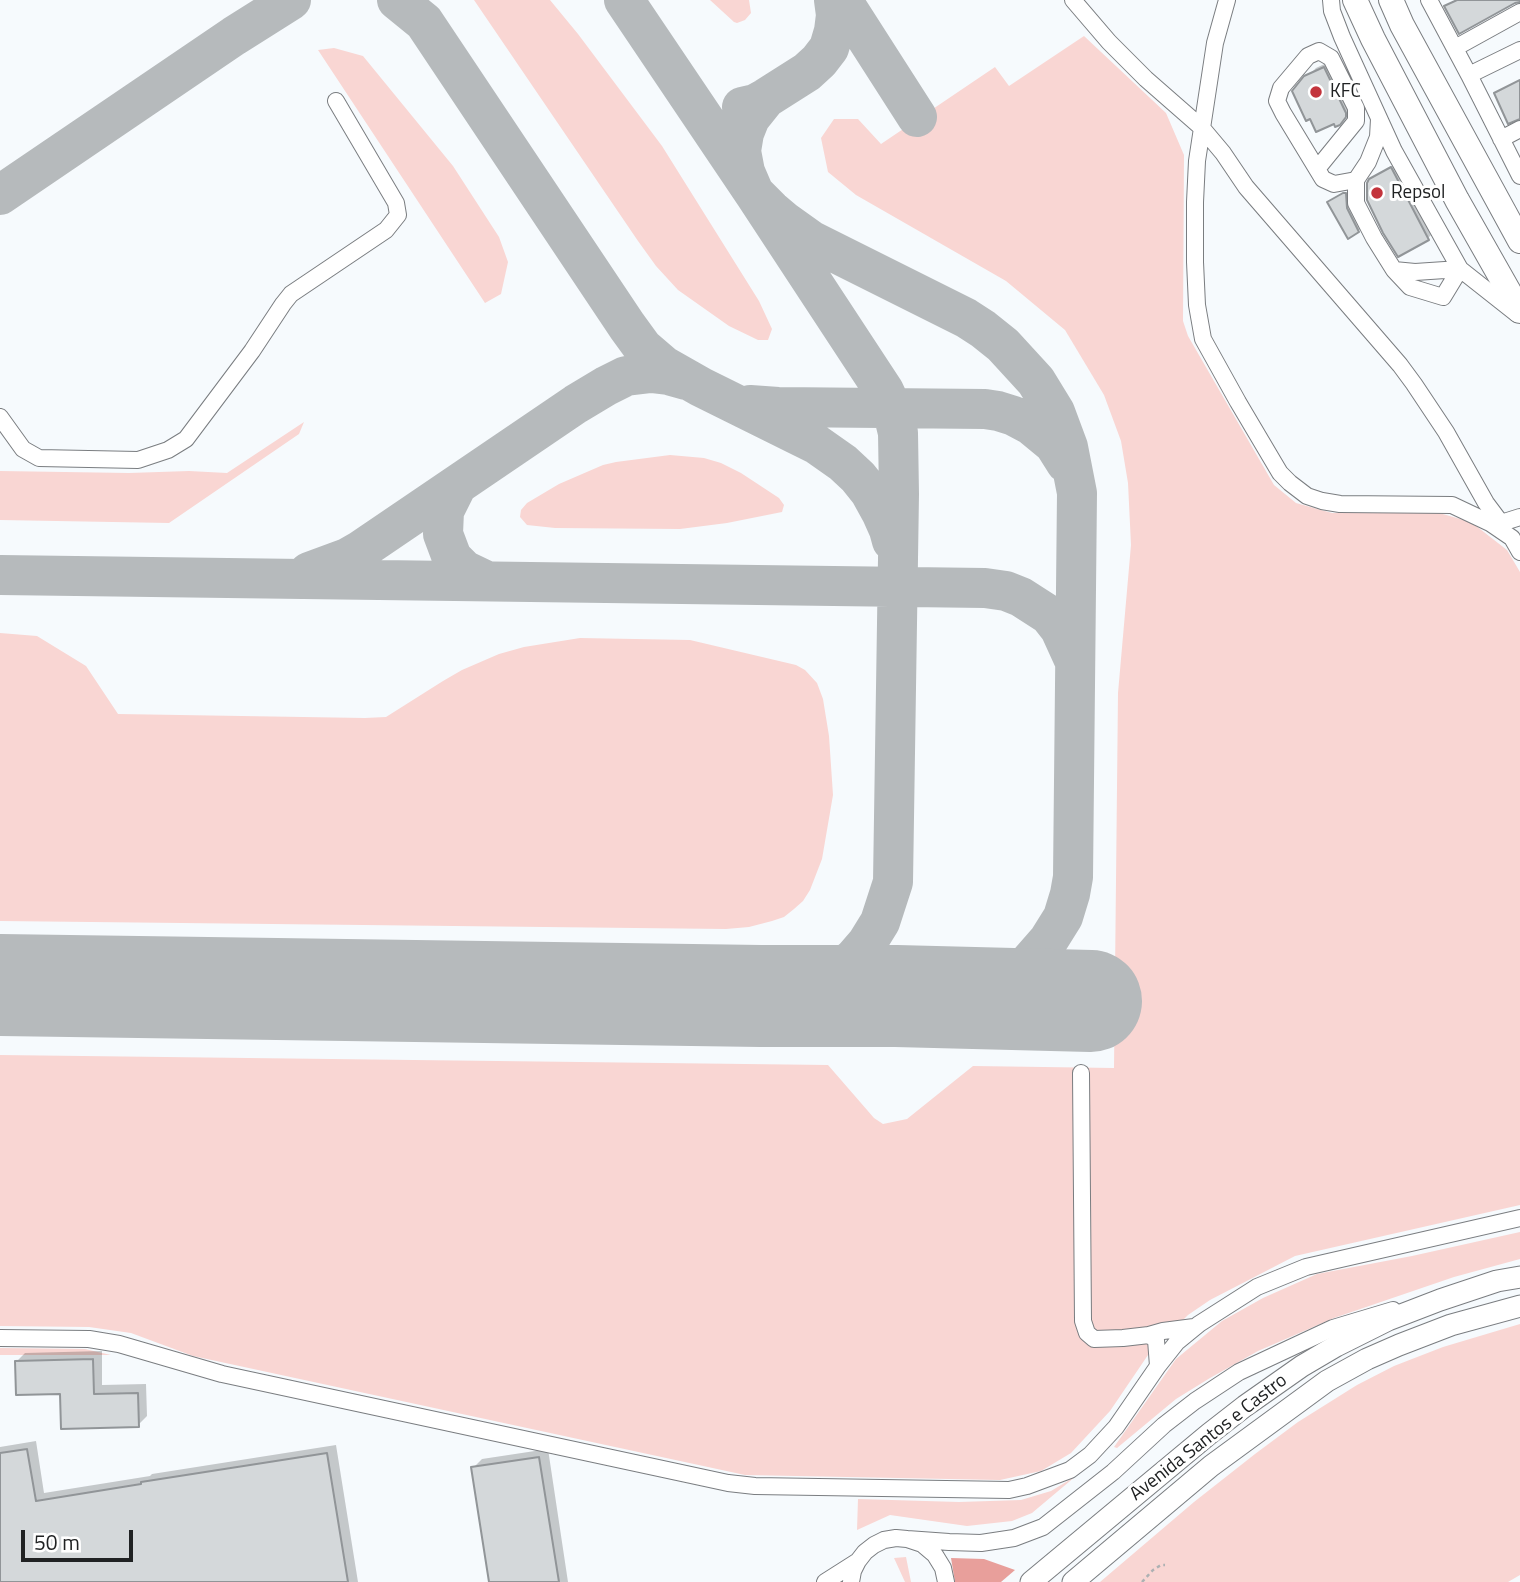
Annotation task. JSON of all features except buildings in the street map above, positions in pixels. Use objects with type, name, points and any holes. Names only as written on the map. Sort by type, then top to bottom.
[{"type":"highway","points":[[1356,0],[1373,39],[1457,200],[1520,313]]},
{"type":"highway","points":[[1391,0],[1520,242]]},
{"type":"main road","name":"Avenida Santos e Castro","points":[[1031,1582],[1218,1427],[1302,1366],[1388,1320],[1497,1281],[1520,1277]]},
{"type":"main road","name":"Avenida Santos e Castro","points":[[1073,1582],[1211,1466],[1328,1381],[1399,1345],[1451,1325],[1520,1306]]},
{"type":"street","points":[[1073,0],[1146,79],[1202,128],[1246,187],[1384,346],[1414,384],[1474,478],[1486,503],[1516,545]]},
{"type":"street","points":[[1227,0],[1215,43],[1197,162],[1197,305],[1203,339],[1280,473],[1307,496],[1340,504],[1452,505],[1490,523],[1516,545]]},
{"type":"street","points":[[1331,0],[1332,11],[1342,37],[1394,151],[1460,269],[1520,313]]},
{"type":"street","points":[[1429,0],[1520,176]]},
{"type":"street","points":[[1454,48],[1520,12]]},
{"type":"street","points":[[1469,75],[1520,50]]},
{"type":"street","points":[[1317,169],[1356,121],[1356,108],[1331,58],[1319,51],[1308,56],[1281,88],[1277,101],[1317,169],[1323,179],[1334,184],[1356,180]]},
{"type":"street","points":[[0,417],[23,449],[39,458],[138,460],[168,450],[186,439],[291,294],[386,230],[398,215],[396,203],[336,101]]},
{"type":"street","points":[[1379,117],[1378,137],[1368,162],[1356,180],[1356,203],[1374,238],[1394,270],[1410,287],[1443,297],[1460,269]]},
{"type":"street","points":[[1501,139],[1520,129]]},
{"type":"street","points":[[1394,270],[1415,272],[1460,269]]},
{"type":"street","points":[[1501,523],[1520,517]]},
{"type":"street","points":[[1082,1073],[1083,1321],[1087,1333],[1094,1339],[1123,1338],[1195,1327]]},
{"type":"street","points":[[0,1338],[89,1339],[120,1344],[222,1374],[727,1483],[755,1486],[1009,1490],[1070,1470],[1090,1455],[1116,1427],[1177,1342],[1195,1327],[1257,1287],[1306,1267],[1520,1219]]},
{"type":"street","points":[[851,1582],[858,1561],[865,1552],[884,1540],[896,1538],[981,1543],[1014,1538],[1043,1527],[1113,1472],[1174,1417],[1239,1372],[1333,1328],[1389,1311],[1440,1300]]},
{"type":"street","points":[[1149,1335],[1157,1340],[1158,1366]]},
{"type":"street","points":[[907,1539],[922,1544],[935,1555],[943,1568],[946,1582]]},
{"type":"street","points":[[825,1582],[858,1561]]},
{"type":"path","points":[[1142,1582],[1153,1570],[1165,1565]]},
{"type":"shaded area","points":[[474,0],[550,0],[662,146],[759,301],[772,329],[768,340],[758,340],[729,326],[678,290],[656,266]]},
{"type":"shaded area","points":[[710,0],[749,0],[751,13],[745,20],[737,23]]},
{"type":"shaded area","points":[[1084,36],[1166,113],[1184,155],[1183,321],[1188,336],[1274,485],[1296,503],[1332,513],[1432,511],[1471,522],[1507,550],[1520,572],[1520,1205],[1295,1256],[1210,1300],[1188,1315],[1148,1355],[1110,1411],[1071,1453],[1041,1471],[1000,1480],[745,1475],[193,1356],[131,1333],[89,1327],[0,1326],[0,1055],[828,1065],[874,1118],[883,1124],[907,1119],[973,1066],[1114,1068],[1118,693],[1131,545],[1128,483],[1121,441],[1104,395],[1065,330],[1006,281],[856,195],[828,172],[821,138],[834,119],[858,119],[881,144],[995,67],[1009,86]]},
{"type":"shaded area","points":[[334,48],[363,56],[453,166],[499,237],[508,262],[501,294],[485,303],[318,50]]},
{"type":"shaded area","points":[[304,422],[299,434],[169,523],[0,520],[0,471],[227,473]]},
{"type":"shaded area","points":[[670,455],[704,458],[741,473],[779,498],[784,505],[782,512],[680,529],[555,528],[527,525],[520,517],[521,510],[527,503],[559,484],[603,465]]},
{"type":"shaded area","points":[[0,633],[37,636],[86,666],[118,714],[386,717],[462,670],[499,654],[580,638],[690,640],[796,665],[817,683],[823,699],[829,736],[833,795],[822,859],[803,901],[784,917],[749,927],[726,929],[0,921]]},
{"type":"shaded area","points":[[1520,1232],[1520,1259],[1454,1277],[1334,1318],[1258,1351],[1176,1399],[1117,1448],[1114,1447],[1176,1359],[1222,1321],[1263,1298],[1317,1274]]},
{"type":"shaded area","points":[[1520,1324],[1520,1575],[1508,1582],[1100,1582],[1255,1454],[1298,1422],[1357,1385],[1394,1366],[1443,1347]]},
{"type":"shaded area","points":[[0,1348],[85,1349],[111,1355],[0,1355]]},
{"type":"shaded area","points":[[1076,1476],[1032,1513],[1012,1521],[967,1526],[890,1515],[857,1530],[858,1499],[959,1502],[1021,1500],[1051,1491]]},
{"type":"shaded area","points":[[906,1557],[911,1582],[905,1582],[894,1558]]},
{"type":"shaded area","points":[[951,1558],[984,1559],[1015,1570],[1001,1582],[955,1582]]},
{"type":"taxiway","points":[[0,195],[291,0]]},
{"type":"taxiway","points":[[397,0],[424,22],[643,348],[664,366],[816,444],[843,463],[870,492],[892,541]]},
{"type":"taxiway","points":[[624,0],[754,193],[784,221],[812,241],[966,318],[1003,345],[1036,381],[1055,412],[1068,447],[1077,493],[1073,877],[1070,894],[1063,917],[1048,941],[1027,965],[986,989],[954,998]]},
{"type":"taxiway","points":[[742,107],[766,98],[807,72],[819,61],[829,48],[834,31],[834,0]]},
{"type":"taxiway","points":[[842,0],[917,117]]},
{"type":"taxiway","points":[[761,996],[789,993],[813,985],[834,974],[854,958],[880,922],[893,882],[899,494],[898,433],[892,408],[884,391],[754,193],[745,172],[741,151],[744,133],[750,118],[766,98]]},
{"type":"taxiway","points":[[309,572],[361,550],[606,386],[626,376],[651,373],[686,380]]},
{"type":"taxiway","points":[[750,405],[998,411],[1031,425],[1054,444],[1066,463]]},
{"type":"taxiway","points":[[457,485],[444,511],[443,534],[452,558],[464,570],[487,581]]},
{"type":"taxiway","points":[[0,575],[985,588],[1006,591],[1021,597],[1049,615],[1060,629],[1075,662]]},
{"type":"runway","points":[[0,985],[896,996],[1091,1001]]},
{"type":"place","name":"KFC","points":[[1316,92]]},
{"type":"place","name":"Repsol","points":[[1377,193]]}]
